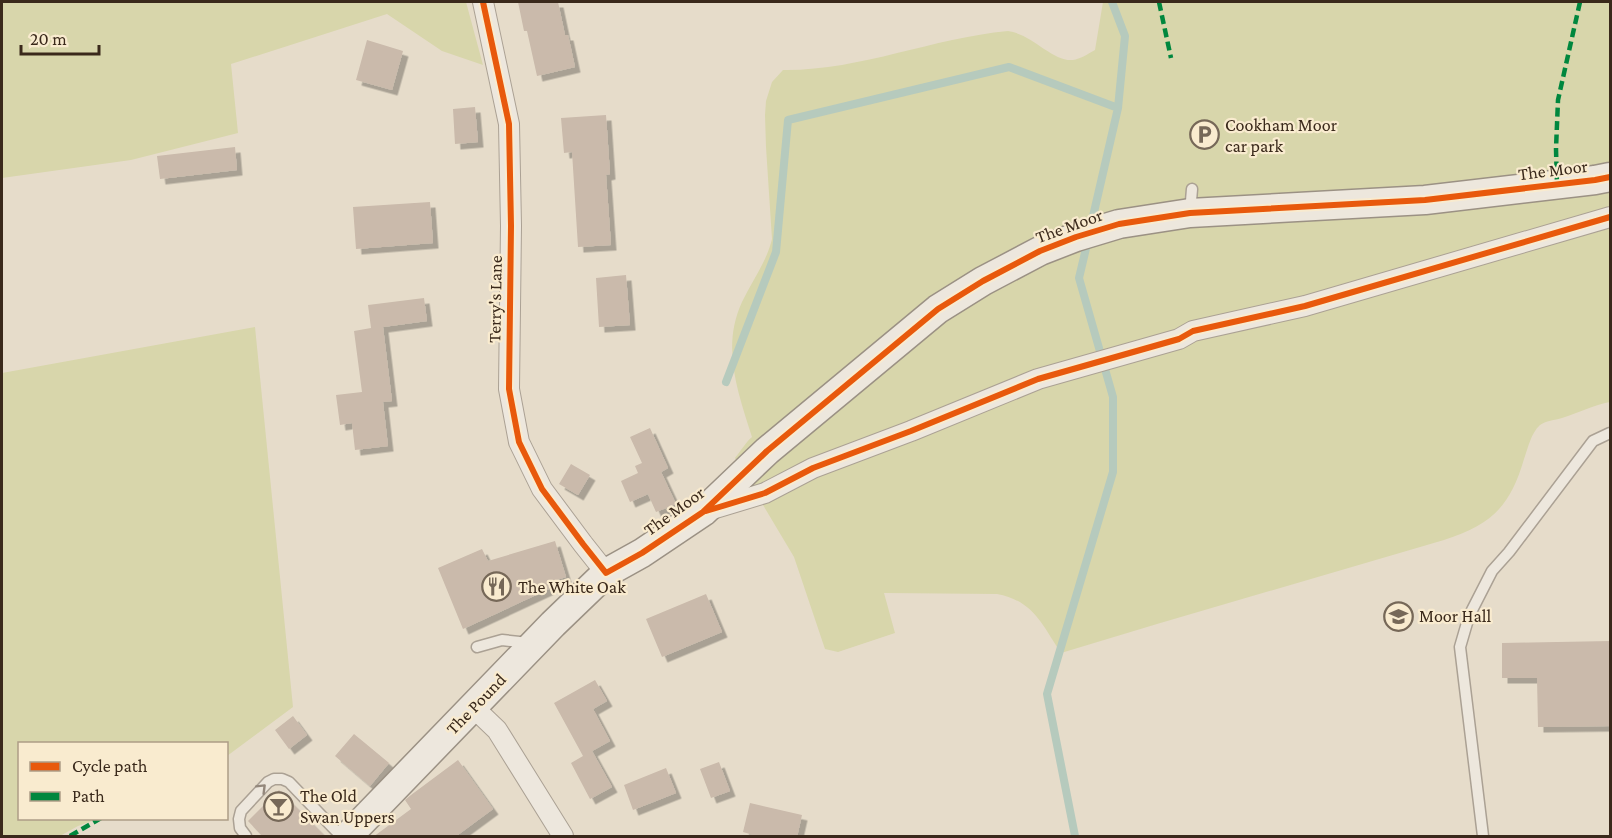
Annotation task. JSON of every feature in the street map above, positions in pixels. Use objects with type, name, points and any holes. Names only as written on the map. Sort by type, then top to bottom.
[{"type":"main road","name":"The Moor","points":[[606,573],[642,553],[704,512],[767,451],[938,309],[983,281],[1040,251],[1076,237],[1191,201],[1425,200],[1611,177]]},
{"type":"main road","name":"The Pound","points":[[348,837],[606,573]]},
{"type":"street","name":"Terry's Lane","points":[[483,2],[509,124],[511,226],[509,389],[519,442],[542,489],[606,573]]},
{"type":"street","points":[[704,512],[765,493],[813,468],[1038,379],[1179,339],[1193,331],[1305,306],[1611,217]]},
{"type":"street","points":[[473,707],[497,730],[563,837]]},
{"type":"lane","points":[[1483,837],[1460,648],[1469,616],[1492,571],[1593,441],[1611,433]]},
{"type":"lane","points":[[477,647],[502,640],[535,644]]},
{"type":"lane","points":[[246,837],[240,828],[241,811],[274,778],[289,782],[341,837]]},
{"type":"shaded area","points":[[2,2],[466,2],[483,65],[442,51],[387,14],[231,64],[238,133],[131,160],[2,178]]},
{"type":"shaded area","points":[[1103,2],[1610,2],[1610,402],[1540,425],[1532,436],[1518,476],[1505,502],[1496,512],[1474,528],[1444,540],[1061,653],[1036,616],[1020,602],[1010,597],[997,594],[884,593],[895,633],[838,652],[825,649],[794,557],[735,458],[752,437],[737,387],[732,353],[733,336],[742,302],[763,263],[772,239],[765,115],[766,101],[772,82],[783,70],[840,65],[951,40],[1008,31],[1025,37],[1058,57],[1073,60],[1095,50]]},
{"type":"shaded area","points":[[255,327],[293,707],[228,755],[228,742],[18,742],[18,820],[95,820],[60,836],[2,836],[2,373]]},
{"type":"building","points":[[518,2],[558,2],[575,67],[537,76]]},
{"type":"building","points":[[367,40],[403,51],[392,90],[356,80]]},
{"type":"building","points":[[475,107],[478,142],[455,144],[453,109]]},
{"type":"building","points":[[606,115],[610,174],[606,175],[611,245],[578,247],[572,152],[564,153],[561,118]]},
{"type":"building","points":[[235,147],[237,170],[160,179],[157,156]]},
{"type":"building","points":[[430,202],[433,243],[356,249],[353,207]]},
{"type":"building","points":[[626,275],[630,325],[599,327],[596,278]]},
{"type":"building","points":[[424,298],[427,321],[383,327],[392,401],[383,402],[388,446],[355,450],[352,423],[340,425],[336,395],[362,392],[354,331],[371,328],[368,305]]},
{"type":"building","points":[[650,428],[668,468],[661,472],[676,504],[656,512],[648,494],[630,502],[621,481],[638,473],[635,466],[642,463],[630,437]]},
{"type":"building","points":[[571,464],[590,475],[578,495],[559,484]]},
{"type":"building","name":"The White Oak","points":[[555,541],[566,577],[547,583],[549,589],[463,629],[438,568],[482,549],[488,561]]},
{"type":"building","points":[[706,594],[722,632],[662,657],[646,619]]},
{"type":"building","points":[[1611,641],[1611,726],[1538,727],[1537,678],[1502,678],[1502,643]]},
{"type":"building","points":[[595,680],[607,701],[593,709],[610,741],[592,751],[612,787],[590,799],[571,763],[583,756],[554,703]]},
{"type":"building","points":[[293,716],[307,735],[289,749],[275,730]]},
{"type":"building","points":[[354,734],[389,763],[370,786],[335,756]]},
{"type":"building","points":[[458,760],[493,809],[455,837],[373,837],[411,809],[405,800]]},
{"type":"building","points":[[719,762],[730,791],[711,798],[700,769]]},
{"type":"building","points":[[666,768],[676,793],[633,810],[624,785]]},
{"type":"building","name":"The Old Swan Uppers","points":[[279,790],[326,837],[263,837],[248,821]]},
{"type":"building","points":[[750,803],[802,815],[797,837],[760,837],[743,832]]},
{"type":"waterway","points":[[1091,225],[1118,108],[1125,36],[1112,2]]},
{"type":"waterway","points":[[726,382],[776,252],[788,120],[1009,67],[1118,108]]},
{"type":"waterway","points":[[1075,836],[1047,694],[1113,472],[1113,397],[1079,278],[1088,240]]},
{"type":"marked path","points":[[1159,2],[1171,58]]},
{"type":"marked path","points":[[1557,184],[1558,100],[1580,2]]},
{"type":"marked path","points":[[70,836],[98,820]]},
{"type":"cycle path","points":[[483,2],[509,124],[511,226],[509,389],[519,442],[542,489],[606,573],[642,553],[703,512],[767,451],[938,309],[983,281],[1040,251],[1119,224],[1190,213],[1425,200],[1610,177]]},
{"type":"cycle path","points":[[706,511],[765,493],[813,468],[1038,379],[1179,339],[1193,331],[1305,306],[1610,217]]},
{"type":"place","name":"Cookham Moor car park","points":[[1204,135]]},
{"type":"place","name":"The White Oak","points":[[497,587]]},
{"type":"place","name":"Moor Hall","points":[[1398,616]]},
{"type":"place","name":"The Old Swan Uppers","points":[[279,806]]}]
